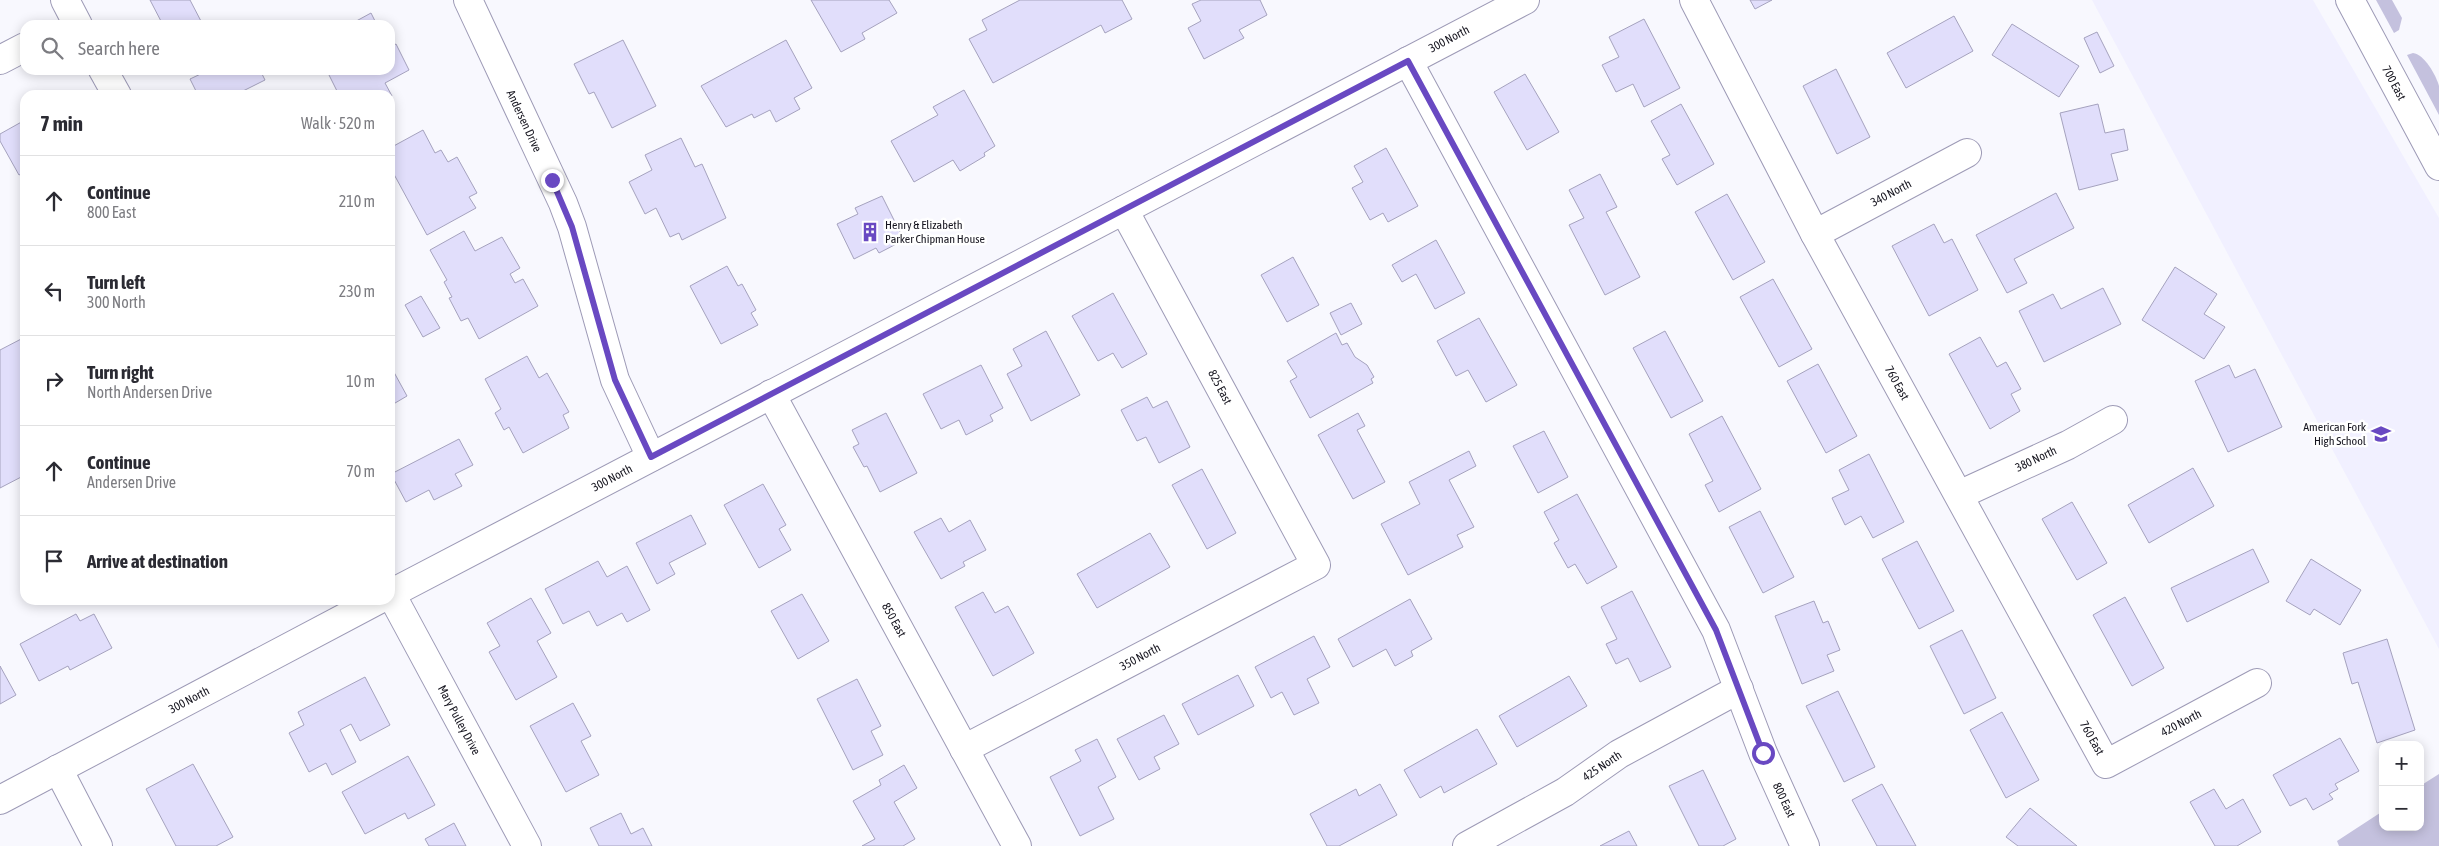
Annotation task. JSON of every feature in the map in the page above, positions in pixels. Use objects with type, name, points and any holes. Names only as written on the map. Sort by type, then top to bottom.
[{"type":"street","name":"Andersen Drive","points":[[468,0],[563,203],[612,373],[651,457]]},
{"type":"street","name":"300 North","points":[[395,590],[1525,0]]},
{"type":"street","name":"760 East","points":[[1694,0],[1815,234],[2106,764]]},
{"type":"street","name":"700 East","points":[[2350,0],[2439,166]]},
{"type":"street","points":[[0,60],[20,50]]},
{"type":"street","name":"800 East","points":[[1408,61],[1716,630],[1763,753],[1805,846]]},
{"type":"street","points":[[106,75],[114,90]]},
{"type":"street","name":"340 North","points":[[1815,234],[1967,153]]},
{"type":"street","name":"825 East","points":[[1124,210],[1316,565]]},
{"type":"street","name":"850 East","points":[[771,394],[1017,846]]},
{"type":"street","name":"380 North","points":[[1959,495],[2068,444],[2112,420]]},
{"type":"street","name":"350 North","points":[[964,749],[1316,565]]},
{"type":"street","name":"Mary Pulley Drive","points":[[395,602],[527,846]]},
{"type":"street","name":"300 North","points":[[0,800],[369,605]]},
{"type":"street","name":"420 North","points":[[2106,764],[2257,682]]},
{"type":"street","name":"425 North","points":[[1467,846],[1565,792],[1619,754],[1739,689]]},
{"type":"street","points":[[58,769],[98,846]]},
{"type":"shaded area","name":"American Fork High School","points":[[2092,0],[2313,0],[2439,218],[2439,649]]},
{"type":"shaded area","points":[[2376,0],[2392,0],[2402,18],[2399,30],[2394,33]]},
{"type":"shaded area","points":[[2413,53],[2425,61],[2437,81],[2439,86],[2439,115],[2407,55]]},
{"type":"shaded area","points":[[2439,774],[2439,846],[2339,846],[2337,841],[2379,814],[2379,831],[2424,831],[2424,783]]},
{"type":"building","points":[[150,0],[190,0],[200,20],[160,20]]},
{"type":"building","points":[[811,0],[889,0],[897,13],[862,33],[865,39],[841,52]]},
{"type":"building","points":[[1020,0],[1122,0],[1132,19],[1105,33],[1101,25],[993,83],[969,39],[987,30],[982,20]]},
{"type":"building","points":[[1201,0],[1260,0],[1267,15],[1239,30],[1244,38],[1204,59],[1188,28],[1201,21],[1192,4]]},
{"type":"building","points":[[1750,0],[1772,0],[1755,9]]},
{"type":"building","points":[[371,13],[374,20],[358,20]]},
{"type":"building","points":[[1954,16],[1973,51],[1906,88],[1887,53]]},
{"type":"building","points":[[1644,19],[1680,88],[1644,107],[1633,84],[1616,92],[1602,65],[1619,57],[1609,37]]},
{"type":"building","points":[[2012,24],[2079,66],[2059,97],[1992,55]]},
{"type":"building","points":[[2097,32],[2114,66],[2100,73],[2084,38]]},
{"type":"building","points":[[623,40],[656,106],[612,128],[594,92],[589,94],[574,64]]},
{"type":"building","points":[[786,40],[812,88],[794,98],[800,109],[776,122],[770,110],[754,118],[752,114],[726,127],[701,86]]},
{"type":"building","points":[[395,44],[409,70],[385,83],[389,90],[336,90],[329,75],[395,75]]},
{"type":"building","points":[[1836,69],[1870,137],[1837,154],[1803,86]]},
{"type":"building","points":[[1525,74],[1559,132],[1527,150],[1494,92]]},
{"type":"building","points":[[198,75],[262,75],[265,80],[245,90],[196,90],[190,79]]},
{"type":"building","points":[[964,90],[995,146],[984,153],[985,156],[960,171],[953,160],[914,182],[891,141],[938,115],[933,107]]},
{"type":"building","points":[[1681,104],[1714,164],[1677,185],[1662,159],[1670,155],[1651,121]]},
{"type":"building","points":[[2098,104],[2105,133],[2124,129],[2128,150],[2111,154],[2118,180],[2079,190],[2060,113]]},
{"type":"building","points":[[20,123],[19,175],[0,141],[0,134]]},
{"type":"building","points":[[423,130],[435,153],[441,150],[448,162],[457,157],[477,193],[469,197],[476,208],[427,235],[395,176],[395,145]]},
{"type":"building","points":[[681,138],[695,167],[702,164],[726,218],[682,240],[679,233],[670,237],[656,208],[645,214],[629,182],[652,170],[645,155]]},
{"type":"building","points":[[1386,148],[1418,206],[1388,222],[1383,213],[1370,220],[1352,188],[1363,182],[1354,166]]},
{"type":"building","points":[[1600,174],[1617,207],[1606,212],[1640,277],[1605,295],[1569,225],[1584,218],[1569,190]]},
{"type":"building","points":[[2056,193],[2074,228],[2014,259],[2027,283],[2007,293],[1976,235]]},
{"type":"building","points":[[1727,194],[1765,262],[1733,280],[1695,212]]},
{"type":"building","name":"Henry & Elizabeth Parker Chipman House","points":[[882,196],[904,240],[879,253],[876,248],[854,259],[837,224],[858,214],[855,208]]},
{"type":"building","points":[[1934,224],[1944,243],[1952,239],[1978,290],[1929,316],[1892,246]]},
{"type":"building","points":[[464,231],[475,251],[502,237],[520,268],[510,274],[515,283],[523,279],[538,306],[479,339],[468,318],[461,321],[449,298],[452,297],[444,282],[447,280],[430,250]]},
{"type":"building","points":[[1436,240],[1465,293],[1435,309],[1416,274],[1402,282],[1392,265]]},
{"type":"building","points":[[1293,257],[1319,305],[1287,322],[1261,275]]},
{"type":"building","points":[[727,266],[738,286],[742,284],[756,310],[751,313],[758,325],[721,344],[690,286]]},
{"type":"building","points":[[2175,267],[2217,294],[2204,314],[2225,327],[2204,359],[2142,320]]},
{"type":"building","points":[[1773,279],[1812,349],[1779,367],[1740,297]]},
{"type":"building","points":[[2103,288],[2121,324],[2044,362],[2019,311],[2053,294],[2061,309]]},
{"type":"building","points":[[1113,293],[1147,354],[1122,368],[1113,353],[1098,361],[1072,316]]},
{"type":"building","points":[[421,296],[440,328],[423,337],[405,305]]},
{"type":"building","points":[[1351,303],[1362,324],[1341,335],[1330,313]]},
{"type":"building","points":[[1479,318],[1517,385],[1486,402],[1468,370],[1456,376],[1437,341]]},
{"type":"building","points":[[1046,331],[1080,395],[1031,421],[1007,374],[1022,366],[1013,349]]},
{"type":"building","points":[[1665,331],[1703,401],[1671,418],[1633,348]]},
{"type":"building","points":[[1336,333],[1342,345],[1347,343],[1355,357],[1367,365],[1374,377],[1371,379],[1373,383],[1310,418],[1290,381],[1297,377],[1287,361]]},
{"type":"building","points":[[1980,337],[1997,367],[2006,362],[2021,389],[2011,394],[2020,411],[1990,429],[1949,354]]},
{"type":"building","points":[[20,340],[20,478],[0,488],[0,350]]},
{"type":"building","points":[[527,356],[539,378],[547,373],[569,412],[563,415],[569,428],[523,453],[509,427],[504,430],[495,413],[501,409],[485,379]]},
{"type":"building","points":[[1818,364],[1857,436],[1826,453],[1787,381]]},
{"type":"building","points":[[981,365],[1003,408],[990,415],[993,421],[966,435],[959,420],[941,429],[923,394]]},
{"type":"building","points":[[2229,365],[2235,378],[2255,369],[2282,427],[2228,452],[2195,381]]},
{"type":"building","points":[[395,374],[407,396],[395,403]]},
{"type":"building","points":[[1147,397],[1153,408],[1167,401],[1190,447],[1159,463],[1146,437],[1137,441],[1121,410]]},
{"type":"building","points":[[886,413],[917,473],[880,492],[867,466],[864,467],[853,447],[859,444],[852,430]]},
{"type":"building","points":[[1358,413],[1365,426],[1357,430],[1385,482],[1353,499],[1318,435]]},
{"type":"building","points":[[1722,416],[1761,489],[1719,512],[1705,485],[1713,481],[1689,434]]},
{"type":"building","points":[[1544,431],[1568,477],[1538,493],[1513,446]]},
{"type":"building","points":[[459,439],[473,465],[455,474],[462,486],[434,500],[429,490],[406,502],[395,481],[395,472]]},
{"type":"building","points":[[1469,451],[1476,466],[1449,480],[1474,527],[1457,535],[1463,547],[1408,575],[1381,524],[1420,504],[1409,482]]},
{"type":"building","points":[[1869,454],[1904,522],[1873,538],[1861,516],[1845,525],[1832,498],[1849,490],[1839,470]]},
{"type":"building","points":[[2193,468],[2214,506],[2149,543],[2128,505]]},
{"type":"building","points":[[1202,469],[1236,533],[1207,549],[1172,485]]},
{"type":"building","points":[[763,484],[786,525],[779,529],[791,550],[759,568],[724,505]]},
{"type":"building","points":[[1577,494],[1617,567],[1587,584],[1575,564],[1568,568],[1554,543],[1559,540],[1544,512]]},
{"type":"building","points":[[2072,502],[2107,563],[2077,580],[2042,519]]},
{"type":"building","points":[[1760,511],[1794,577],[1763,593],[1729,527]]},
{"type":"building","points":[[691,515],[706,544],[669,563],[675,574],[657,584],[636,543]]},
{"type":"building","points":[[941,518],[949,532],[970,520],[986,550],[963,562],[965,566],[941,579],[914,532]]},
{"type":"building","points":[[1150,533],[1170,567],[1097,608],[1077,574]]},
{"type":"building","points":[[1917,541],[1954,611],[1919,629],[1882,559]]},
{"type":"building","points":[[2253,549],[2269,582],[2187,622],[2171,588]]},
{"type":"building","points":[[2311,559],[2361,590],[2340,625],[2314,609],[2310,615],[2286,601]]},
{"type":"building","points":[[598,561],[607,577],[627,566],[650,610],[627,622],[622,613],[597,626],[589,611],[563,624],[545,589]]},
{"type":"building","points":[[1632,591],[1671,667],[1640,682],[1628,658],[1616,664],[1606,644],[1617,639],[1601,607]]},
{"type":"building","points":[[983,592],[995,613],[1008,606],[1034,653],[993,676],[955,607]]},
{"type":"building","points":[[802,594],[829,641],[798,659],[771,611]]},
{"type":"building","points":[[2125,597],[2164,668],[2132,686],[2093,615]]},
{"type":"building","points":[[531,598],[551,633],[537,641],[557,677],[516,700],[489,652],[500,646],[487,623]]},
{"type":"building","points":[[1410,599],[1432,639],[1411,651],[1413,656],[1395,666],[1386,649],[1353,667],[1338,639]]},
{"type":"building","points":[[1814,601],[1823,623],[1828,621],[1840,650],[1827,655],[1834,671],[1802,684],[1775,616]]},
{"type":"building","points":[[76,614],[80,621],[94,614],[112,648],[70,670],[68,666],[39,681],[20,644]]},
{"type":"building","points":[[1962,630],[1996,698],[1964,714],[1930,646]]},
{"type":"building","points":[[1314,636],[1330,667],[1307,679],[1319,703],[1294,715],[1282,692],[1271,698],[1255,667]]},
{"type":"building","points":[[2387,639],[2415,730],[2377,743],[2358,682],[2352,684],[2343,653]]},
{"type":"building","points":[[0,666],[16,695],[0,704]]},
{"type":"building","points":[[1238,675],[1254,706],[1198,735],[1182,704]]},
{"type":"building","points":[[1569,676],[1587,706],[1517,747],[1499,716]]},
{"type":"building","points":[[365,677],[390,725],[360,741],[351,724],[340,730],[356,762],[332,775],[326,763],[309,772],[289,733],[304,725],[298,712]]},
{"type":"building","points":[[857,679],[881,726],[871,731],[883,755],[853,770],[817,699]]},
{"type":"building","points":[[1838,691],[1875,767],[1844,782],[1806,706]]},
{"type":"building","points":[[573,703],[591,736],[581,741],[599,775],[566,792],[530,726]]},
{"type":"building","points":[[2002,712],[2039,780],[2006,798],[1970,730]]},
{"type":"building","points":[[1164,715],[1179,744],[1154,757],[1160,769],[1139,780],[1117,739]]},
{"type":"building","points":[[1477,729],[1497,764],[1444,793],[1441,786],[1420,798],[1404,770]]},
{"type":"building","points":[[2340,738],[2359,771],[2335,784],[2338,789],[2329,794],[2333,799],[2313,810],[2306,798],[2290,806],[2273,775]]},
{"type":"building","points":[[1097,739],[1116,777],[1098,787],[1114,819],[1080,836],[1050,777],[1081,761],[1075,750]]},
{"type":"building","points":[[408,756],[435,805],[408,819],[405,813],[365,834],[342,792]]},
{"type":"building","points":[[193,764],[233,837],[216,846],[176,846],[146,789]]},
{"type":"building","points":[[904,765],[917,788],[894,802],[915,839],[903,846],[862,846],[875,839],[853,801],[881,785],[879,780]]},
{"type":"building","points":[[1703,770],[1736,839],[1723,846],[1699,846],[1669,786]]},
{"type":"building","points":[[1380,784],[1397,815],[1339,846],[1327,846],[1310,814],[1356,789],[1359,796]]},
{"type":"building","points":[[1882,784],[1916,846],[1877,846],[1852,800]]},
{"type":"building","points":[[2214,789],[2226,809],[2243,799],[2261,832],[2237,846],[2215,846],[2190,802]]},
{"type":"building","points":[[2030,808],[2077,846],[2018,846],[2006,837]]},
{"type":"building","points":[[621,813],[631,834],[643,828],[652,846],[599,846],[590,828]]},
{"type":"building","points":[[454,823],[466,846],[429,846],[425,839]]},
{"type":"building","points":[[1629,831],[1637,846],[1600,846]]},
{"type":"place","name":"Henry & Elizabeth Parker Chipman House","points":[[870,232]]},
{"type":"place","name":"American Fork High School","points":[[2381,434]]},
{"type":"route","points":[[552,180],[572,227],[610,366],[620,394],[651,457],[1408,61],[1716,630],[1763,753]]}]
